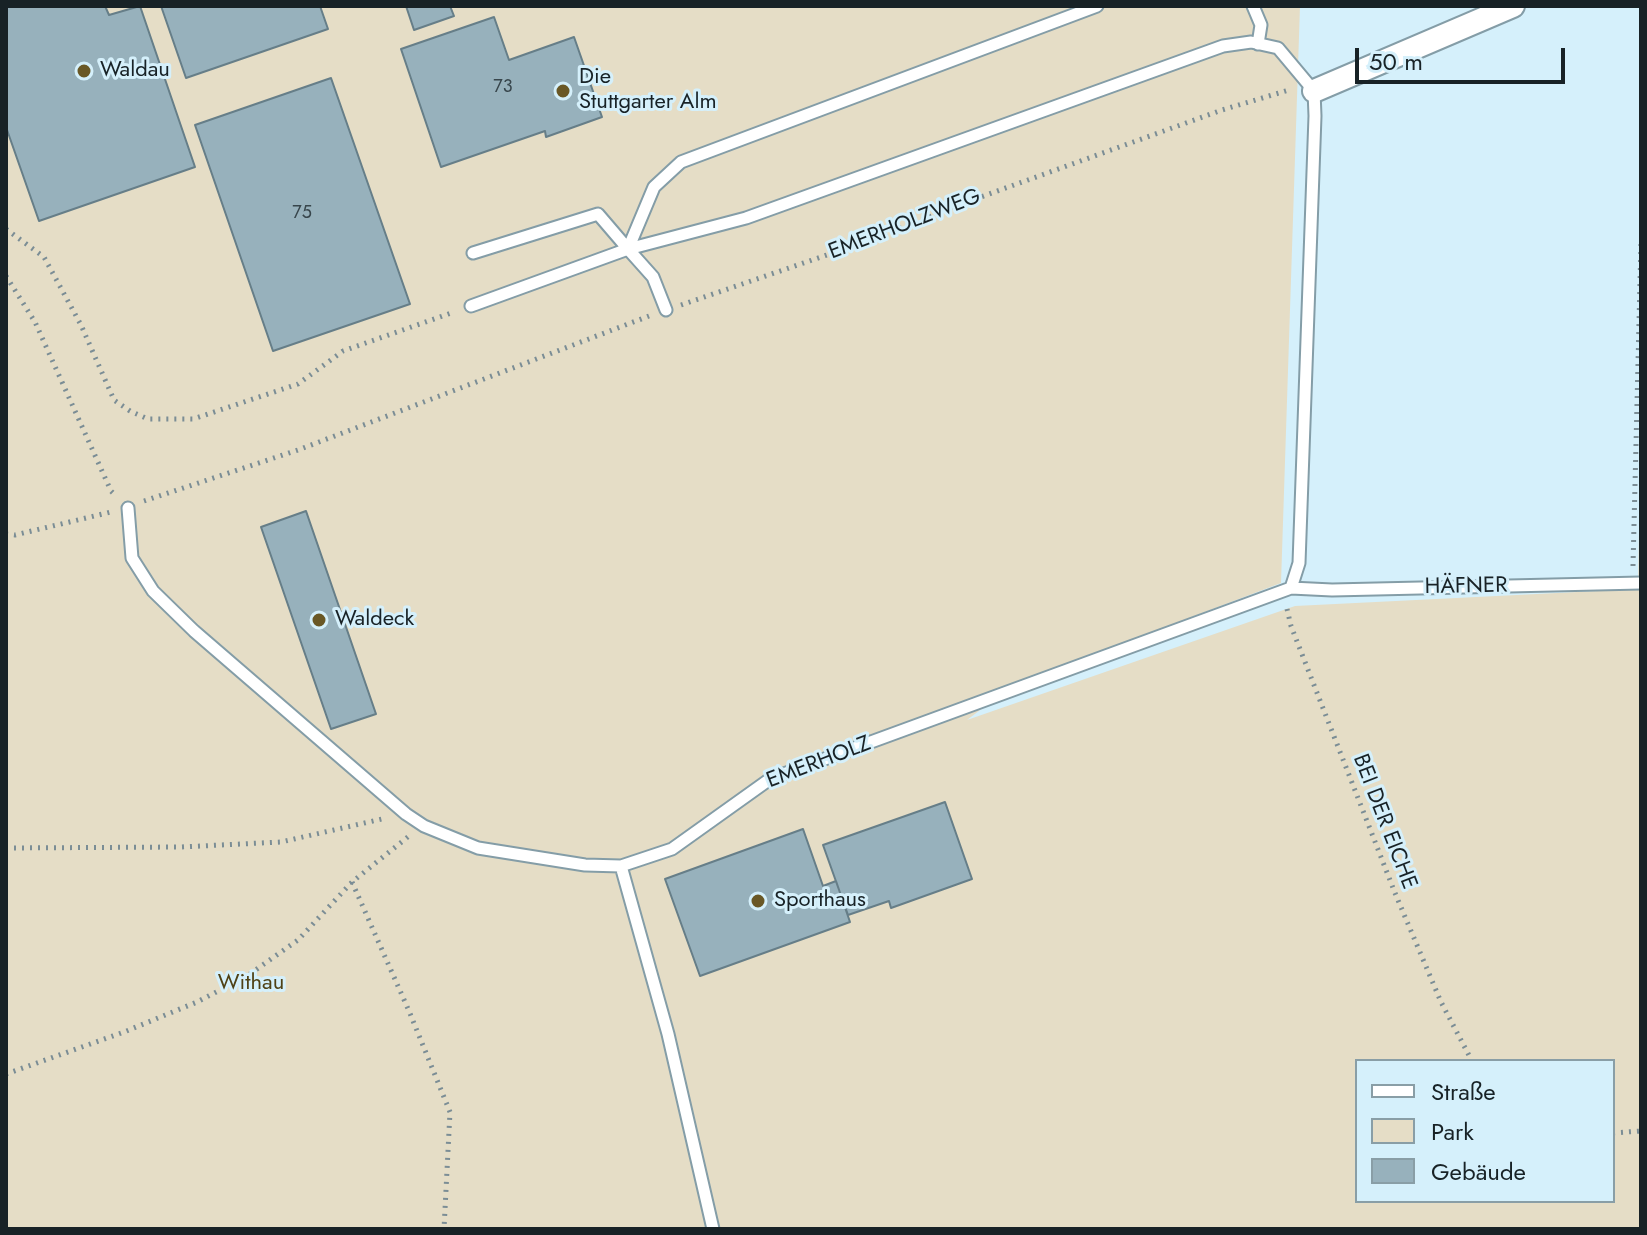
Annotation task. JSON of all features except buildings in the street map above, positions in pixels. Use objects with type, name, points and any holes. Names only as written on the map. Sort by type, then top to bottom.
[{"type":"street","points":[[1314,91],[1513,6]]},
{"type":"lane","points":[[628,249],[654,187],[681,162],[1097,6]]},
{"type":"lane","points":[[1253,6],[1261,25],[1258,44]]},
{"type":"lane","points":[[471,306],[628,249],[746,218],[1223,46],[1258,44],[1278,48],[1314,91],[1299,563],[1291,588]]},
{"type":"lane","points":[[473,253],[598,214],[653,277],[666,310]]},
{"type":"lane","points":[[128,508],[132,558],[153,591],[203,640],[406,814],[424,826],[478,848],[585,865],[621,866],[668,1034],[713,1229]]},
{"type":"lane","name":"HÄFNER","points":[[1291,588],[1332,590],[1637,583]]},
{"type":"lane","name":"EMERHOLZ","points":[[621,866],[672,849],[770,779],[1291,588]]},
{"type":"path","name":"EMERHOLZWEG","points":[[6,534],[15,535],[128,508],[185,486],[298,450],[666,310],[856,245],[1222,110],[1284,90],[1314,91]]},
{"type":"path","points":[[6,229],[44,257],[81,325],[114,400],[148,419],[193,419],[298,384],[343,351],[471,306]]},
{"type":"path","points":[[1637,583],[1641,242]]},
{"type":"path","points":[[6,276],[35,322],[111,491],[128,508]]},
{"type":"path","name":"BEI DER EICHE","points":[[1291,588],[1287,613],[1291,626],[1400,907],[1441,1002],[1471,1059]]},
{"type":"path","points":[[6,848],[181,847],[281,842],[406,814]]},
{"type":"path","points":[[6,1074],[124,1032],[197,1002],[247,976],[298,940],[352,882],[394,846],[424,826]]},
{"type":"path","points":[[352,882],[450,1112],[444,1229]]},
{"type":"path","points":[[1615,1133],[1641,1131]]},
{"type":"green space","name":"Withau","points":[[6,6],[1300,6],[1281,583],[1013,685],[967,720],[1295,606],[1638,589],[1641,415],[1641,1229],[6,1229]]},
{"type":"place","name":"Waldau","points":[[84,71]]},
{"type":"place","name":"Die Stuttgarter Alm","points":[[563,91]]},
{"type":"place","name":"Waldeck","points":[[319,620]]},
{"type":"place","name":"Sporthaus","points":[[758,901]]}]
